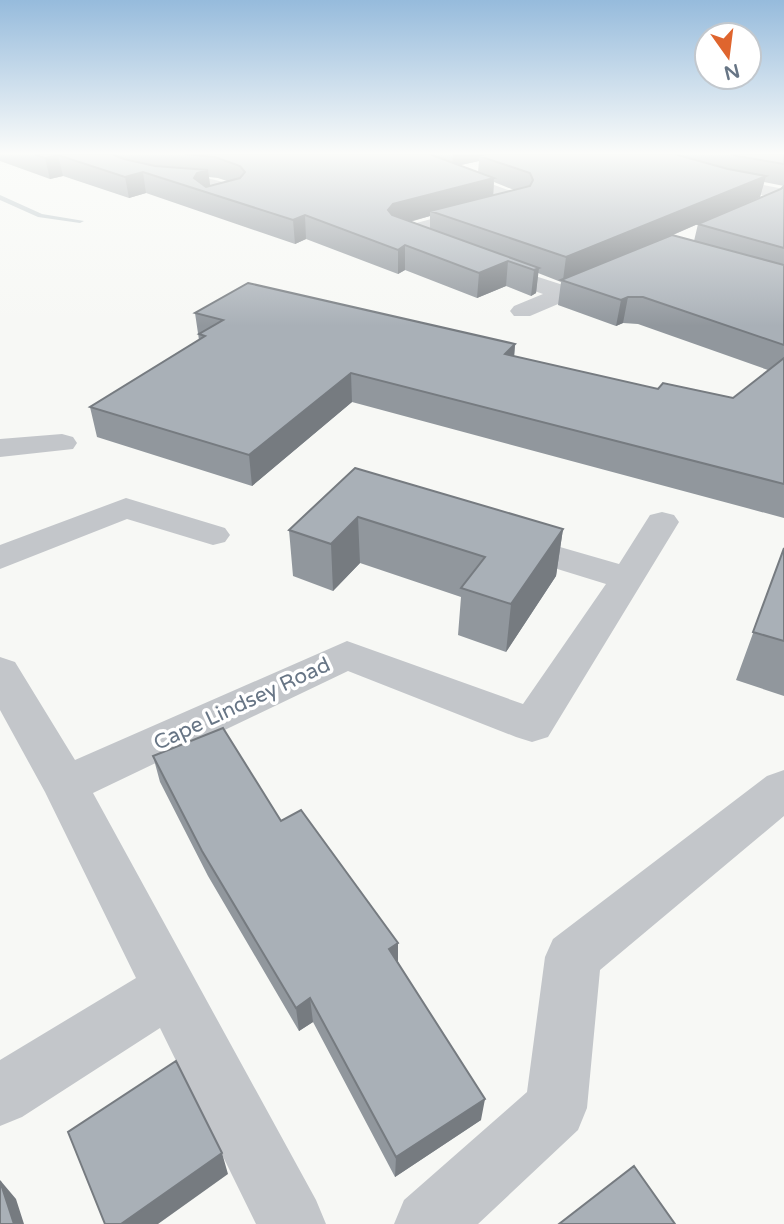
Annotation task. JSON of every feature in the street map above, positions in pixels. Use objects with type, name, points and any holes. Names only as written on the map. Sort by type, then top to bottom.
[{"type":"street","points":[[482,211],[401,233],[564,293]]},
{"type":"street","points":[[522,311],[589,282]]},
{"type":"street","points":[[0,448],[62,443]]},
{"type":"street","points":[[0,558],[126,508],[213,535]]},
{"type":"street","name":"Cape Lindsey Road","points":[[65,785],[348,655],[532,725],[628,579],[662,522]]},
{"type":"street","points":[[474,533],[628,579]]},
{"type":"street","points":[[0,672],[65,785],[292,1224]]},
{"type":"street","points":[[428,1224],[556,1108],[573,957],[784,789]]},
{"type":"street","points":[[0,1095],[171,989]]},
{"type":"building","points":[[265,211],[389,211],[392,215],[539,268],[534,270],[508,261],[479,273],[405,245],[398,250],[305,215],[293,220]]},
{"type":"building","points":[[430,211],[679,211],[566,257]]},
{"type":"building","points":[[729,211],[784,211],[784,248],[698,224]]},
{"type":"building","points":[[672,235],[784,265],[784,345],[643,297],[621,300],[561,280]]},
{"type":"building","points":[[248,283],[515,344],[505,354],[658,389],[663,383],[733,398],[784,358],[784,484],[351,373],[249,455],[90,407],[205,336],[199,334],[223,320],[195,313]]},
{"type":"building","points":[[355,468],[563,529],[511,604],[461,588],[485,557],[358,517],[331,544],[289,530]]},
{"type":"building","points":[[784,548],[784,641],[753,632]]},
{"type":"building","points":[[223,728],[281,821],[301,810],[398,943],[389,949],[485,1099],[396,1157],[310,998],[296,1008],[202,851],[153,756]]},
{"type":"building","points":[[176,1061],[222,1153],[121,1224],[105,1224],[68,1132]]},
{"type":"building","points":[[634,1166],[675,1224],[559,1224]]},
{"type":"building","points":[[0,1181],[14,1224],[0,1224]]},
{"type":"waterway","points":[[30,211],[40,216],[80,221]]}]
